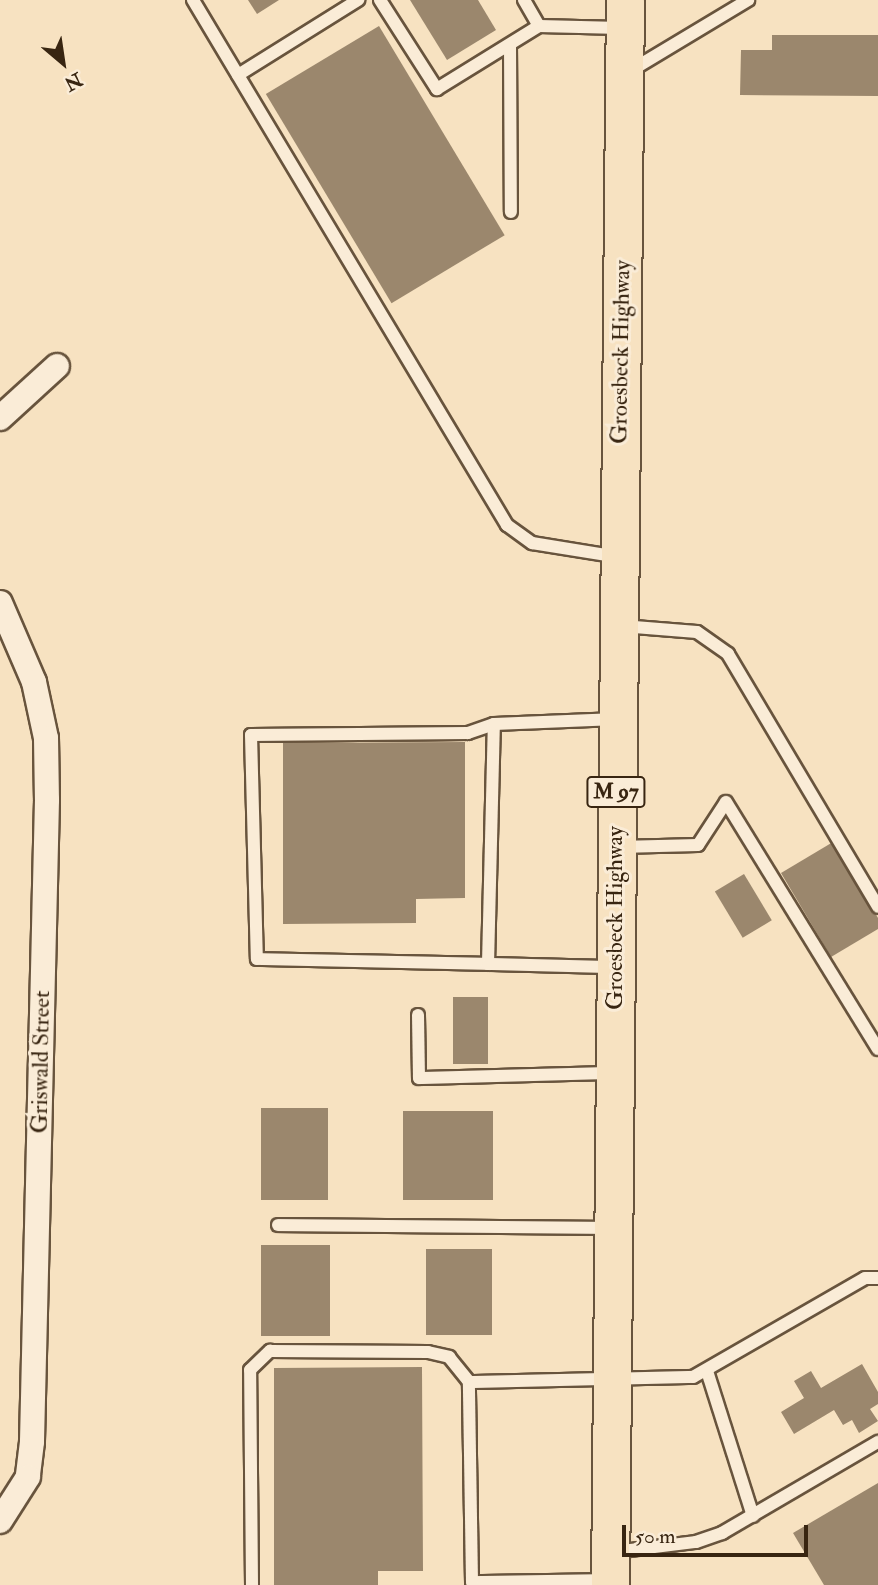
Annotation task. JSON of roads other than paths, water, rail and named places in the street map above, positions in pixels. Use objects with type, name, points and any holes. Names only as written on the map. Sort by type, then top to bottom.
[{"type":"main road","name":"Groesbeck Highway","points":[[610,1572],[624,14]]},
{"type":"street","points":[[0,418],[57,366]]},
{"type":"street","name":"Griswald Street","points":[[0,603],[34,682],[46,738],[47,800],[32,1442],[28,1477],[0,1521]]},
{"type":"lane","points":[[193,0],[507,525],[532,544],[618,557]]},
{"type":"lane","points":[[237,75],[358,0]]},
{"type":"lane","points":[[380,0],[437,89],[539,26],[624,14]]},
{"type":"lane","points":[[524,0],[539,26]]},
{"type":"lane","points":[[624,75],[748,0]]},
{"type":"lane","points":[[510,45],[511,212]]},
{"type":"lane","points":[[618,625],[696,632],[728,654],[878,907]]},
{"type":"lane","points":[[615,967],[257,959],[251,735],[468,733],[494,724],[617,719]]},
{"type":"lane","points":[[488,964],[494,724]]},
{"type":"lane","points":[[616,847],[698,845],[726,802],[878,1049]]},
{"type":"lane","points":[[418,1014],[419,1077],[614,1073]]},
{"type":"lane","points":[[278,1225],[613,1228]]},
{"type":"lane","points":[[468,1382],[693,1377],[865,1278],[878,1278]]},
{"type":"lane","points":[[252,1585],[250,1370],[270,1350],[428,1352],[449,1357],[468,1382],[470,1584],[610,1572],[696,1542],[753,1516],[878,1441]]},
{"type":"lane","points":[[707,1371],[753,1516]]}]
